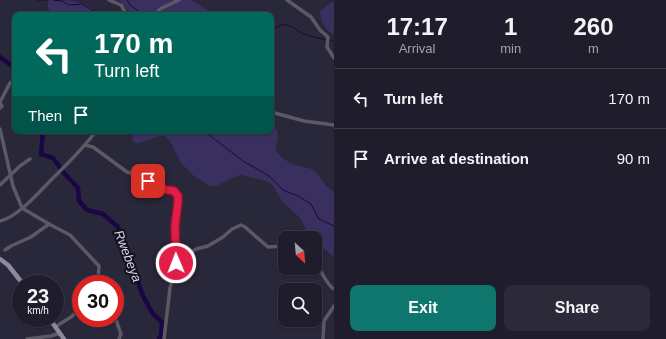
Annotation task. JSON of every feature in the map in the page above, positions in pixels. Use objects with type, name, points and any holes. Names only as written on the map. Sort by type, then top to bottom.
[{"type":"main road","points":[[0,259],[8,265],[16,275]]},
{"type":"main road","points":[[55,327],[64,339]]},
{"type":"street","points":[[109,0],[121,5],[125,12]]},
{"type":"street","points":[[157,12],[179,0]]},
{"type":"street","points":[[286,0],[311,17],[320,30],[328,37],[328,49],[334,58]]},
{"type":"street","points":[[0,108],[2,106],[0,102],[12,82]]},
{"type":"street","points":[[274,113],[304,122],[334,124]]},
{"type":"street","points":[[0,129],[16,194],[22,208],[70,235],[99,266],[98,275]]},
{"type":"street","points":[[0,221],[7,219],[22,208],[85,146],[94,134]]},
{"type":"street","points":[[0,149],[4,146]]},
{"type":"street","points":[[85,146],[93,148],[127,172],[143,177],[162,189],[174,191],[178,196],[175,226],[177,261],[170,288],[164,339]]},
{"type":"street","points":[[0,185],[20,166],[30,159]]},
{"type":"street","points":[[5,250],[31,238],[48,224]]},
{"type":"street","points":[[177,261],[196,249],[208,246],[223,237],[232,229],[241,225],[246,227],[268,247],[278,246]]},
{"type":"street","points":[[322,271],[330,286],[334,289]]},
{"type":"street","points":[[323,339],[324,321],[334,306]]},
{"type":"street","points":[[119,327],[121,334],[120,339]]},
{"type":"street","points":[[27,339],[51,336],[60,333]]},
{"type":"shaded area","points":[[50,0],[77,2],[89,6],[96,12],[50,12],[48,8],[48,2]]},
{"type":"shaded area","points":[[119,0],[191,0],[211,12],[129,12]]},
{"type":"shaded area","points":[[334,2],[334,35],[324,25],[320,12],[327,5]]},
{"type":"shaded area","points":[[274,126],[278,133],[276,151],[284,159],[291,163],[312,169],[327,187],[334,191],[334,257],[322,247],[322,231],[307,231],[300,218],[281,200],[272,184],[266,181],[241,175],[216,186],[210,186],[194,176],[181,163],[170,141],[165,136],[134,143],[132,137],[134,134],[274,134]]},
{"type":"waterway","points":[[37,0],[46,0]]},
{"type":"waterway","points":[[53,0],[62,1],[69,5],[82,4],[94,12]]},
{"type":"waterway","points":[[127,0],[130,5],[140,12]]},
{"type":"waterway","points":[[274,29],[281,25],[287,25],[303,34],[326,40]]},
{"type":"waterway","name":"Rwebeya","points":[[0,57],[12,66]]},
{"type":"waterway","name":"Rwebeya","points":[[43,134],[41,154],[53,158],[61,169]]},
{"type":"waterway","points":[[208,134],[243,161],[269,176],[283,190],[298,196],[311,204],[319,219],[334,226]]},
{"type":"waterway","name":"Rwebeya","points":[[63,172],[78,188],[79,201],[87,210],[103,214],[118,227],[143,296],[153,314],[162,322],[161,336],[159,339]]},
{"type":"route","points":[[148,181],[162,189],[174,191],[178,196],[175,226],[176,263]]}]
